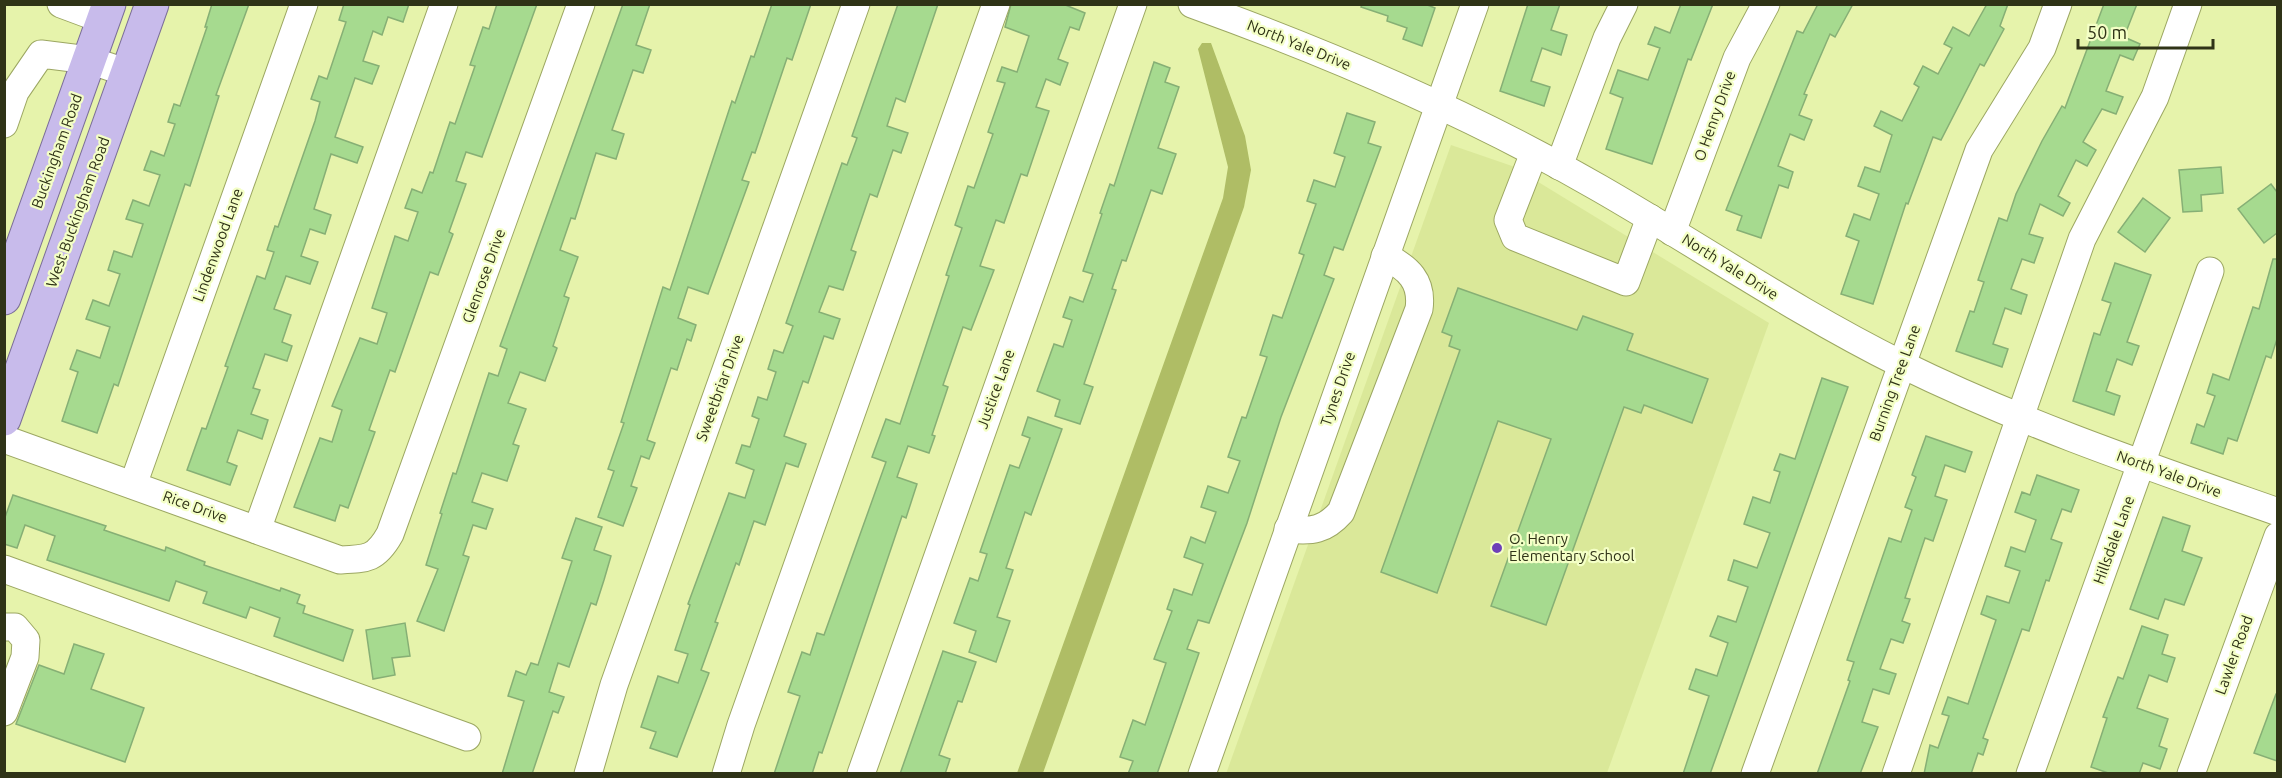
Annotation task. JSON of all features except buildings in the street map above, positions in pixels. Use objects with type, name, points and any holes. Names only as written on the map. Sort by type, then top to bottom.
[{"type":"main road","name":"West Buckingham Road","points":[[4,419],[152,4]]},
{"type":"main road","name":"Buckingham Road","points":[[4,298],[106,12]]},
{"type":"street","points":[[61,4],[106,12]]},
{"type":"street","name":"Lindenwood Lane","points":[[133,485],[304,4]]},
{"type":"street","points":[[257,530],[444,4]]},
{"type":"street","name":"Glenrose Drive","points":[[383,546],[431,424],[580,4]]},
{"type":"street","name":"Sweetbriar Drive","points":[[588,774],[614,685],[856,4]]},
{"type":"street","points":[[726,774],[741,725],[996,4]]},
{"type":"street","name":"Justice Lane","points":[[861,774],[1133,4]]},
{"type":"street","name":"North Yale Drive","points":[[1192,4],[1291,40],[1442,104],[1559,166],[1661,225],[1804,313],[1902,364],[2021,419],[2277,512]]},
{"type":"street","name":"Tynes Drive","points":[[1202,774],[1384,256],[1442,104],[1475,4]]},
{"type":"street","points":[[1559,166],[1607,38],[1623,4]]},
{"type":"street","name":"O Henry Drive","points":[[1534,153],[1508,220],[1515,237],[1626,282],[1661,225],[1737,58],[1766,4]]},
{"type":"street","name":"Burning Tree Lane","points":[[1755,774],[1979,150],[2042,48],[2058,4]]},
{"type":"street","points":[[1896,774],[2082,239],[2155,97],[2188,4]]},
{"type":"street","points":[[4,124],[15,92],[41,54],[89,60],[128,73]]},
{"type":"street","points":[[1288,529],[1317,531],[1330,524],[1341,512],[1419,309],[1421,296],[1417,280],[1402,265],[1384,256]]},
{"type":"street","name":"Hillsdale Lane","points":[[2030,774],[2210,272]]},
{"type":"street","name":"Rice Drive","points":[[4,439],[340,560],[368,559],[383,546]]},
{"type":"street","name":"Lawler Road","points":[[2191,774],[2277,536]]},
{"type":"street","points":[[4,569],[467,737]]},
{"type":"street","points":[[4,627],[15,627],[26,640],[25,657],[4,712]]},
{"type":"shaded area","points":[[1202,43],[1211,43],[1245,136],[1251,170],[1244,207],[1043,773],[1017,773],[1223,198],[1228,167],[1198,49]]},
{"type":"shaded area","name":"O. Henry Elementary School","points":[[1451,145],[1512,166],[1769,323],[1607,773],[1226,774]]},
{"type":"place","name":"O. Henry Elementary School","points":[[1497,548]]}]
